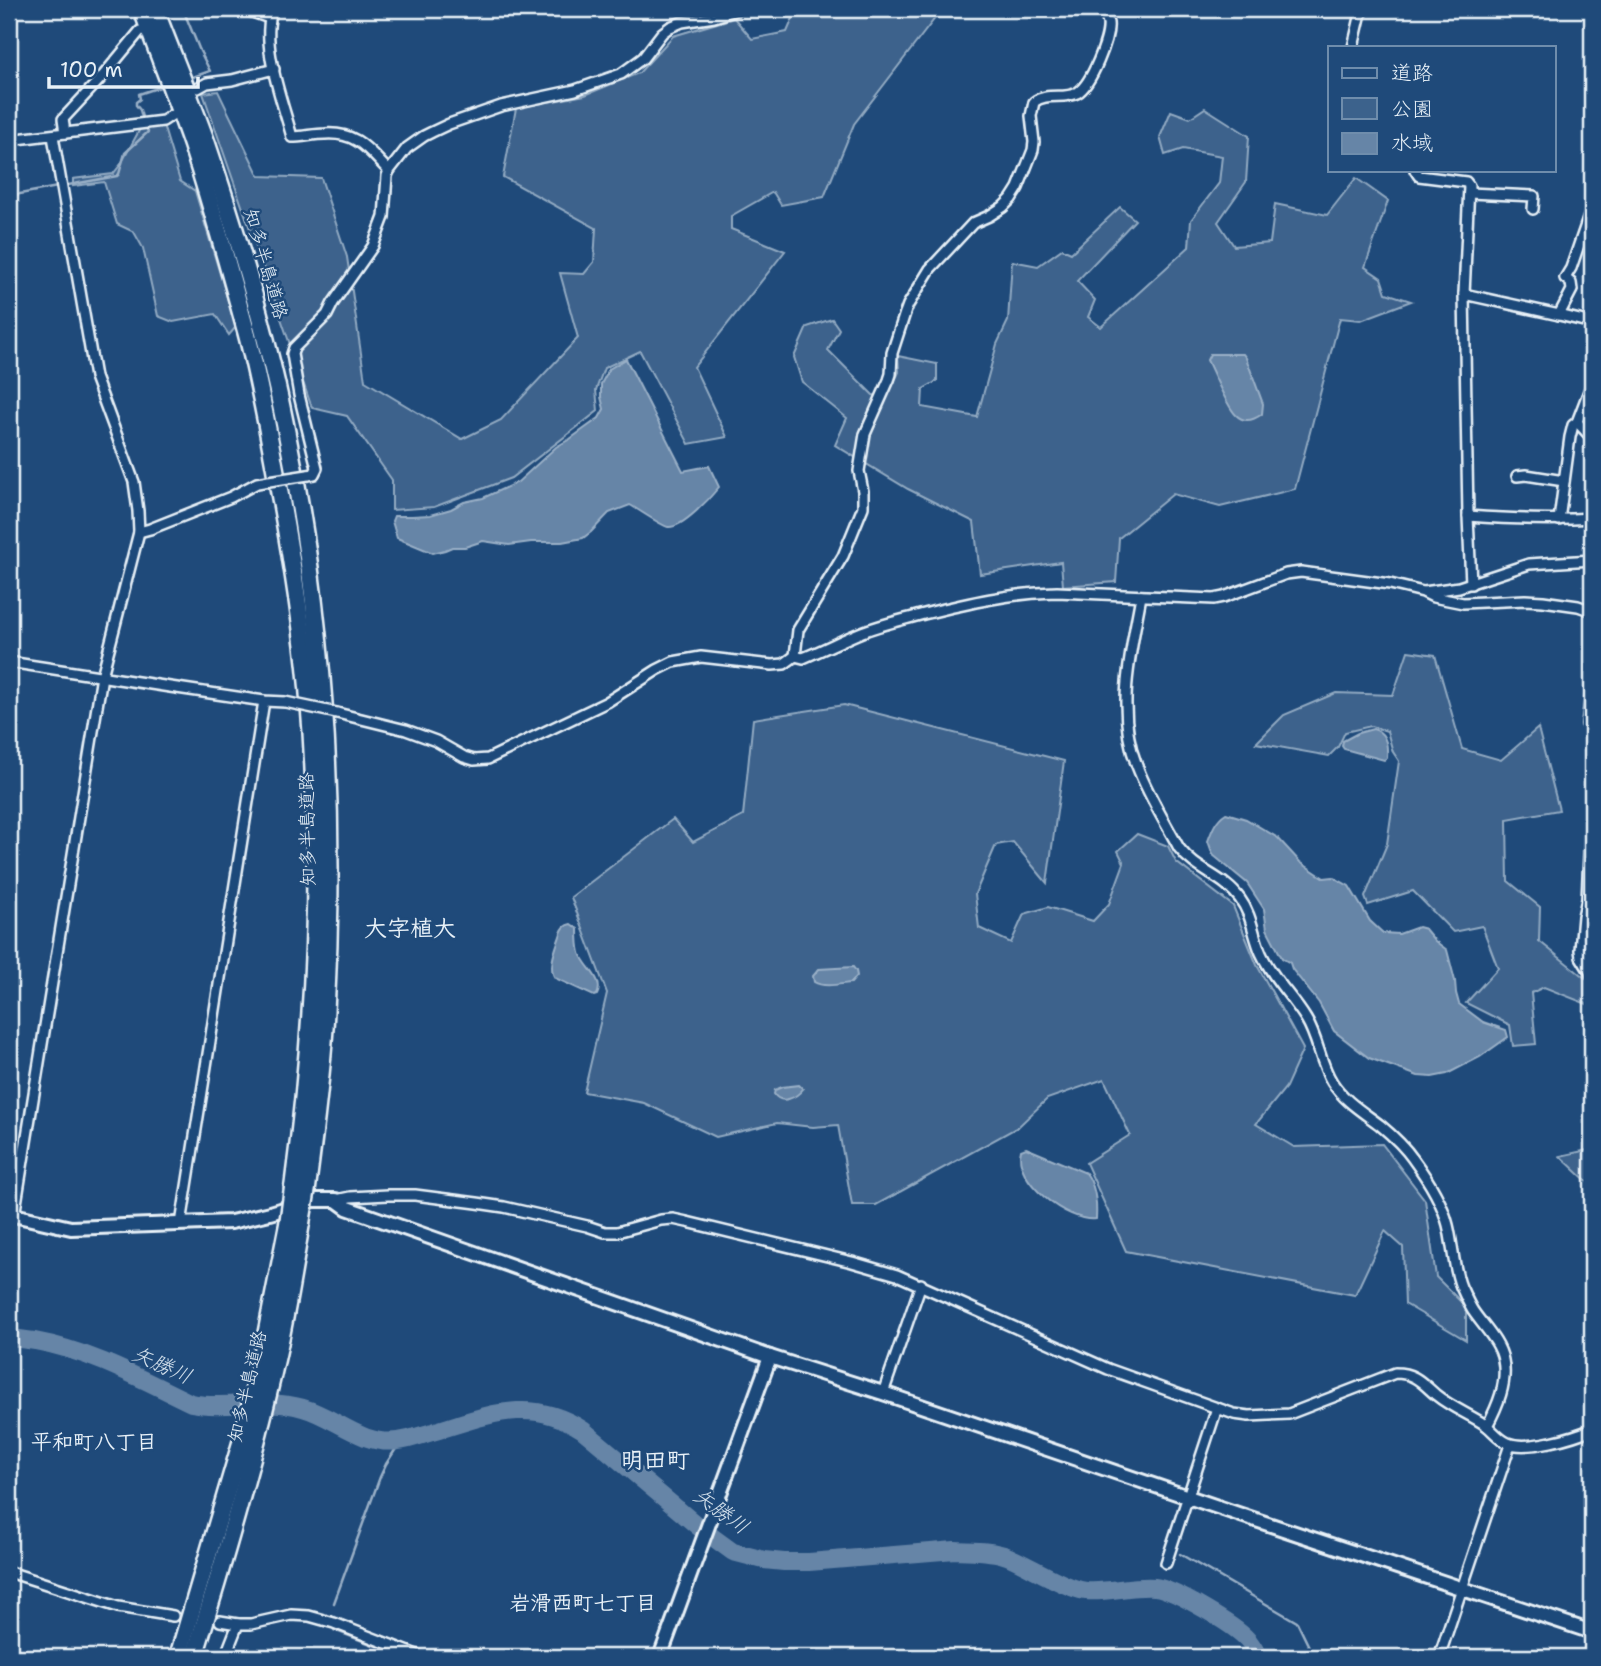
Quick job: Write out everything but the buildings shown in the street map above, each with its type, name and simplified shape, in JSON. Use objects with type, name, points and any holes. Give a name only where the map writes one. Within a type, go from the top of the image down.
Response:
[{"type":"highway","name":"知多半島道路","points":[[142,9],[192,146],[247,333],[288,537],[302,639],[312,736],[316,836],[311,1022],[300,1188]]},
{"type":"highway","name":"知多半島道路","points":[[155,9],[206,142],[242,255],[263,328],[285,424],[305,536],[322,687],[329,835],[325,1022],[295,1224],[268,1362],[208,1613],[194,1657]]},
{"type":"highway","name":"知多半島道路","points":[[178,1657],[248,1444]]},
{"type":"street","points":[[244,9],[271,13],[267,38],[292,137],[330,133],[354,138],[389,171]]},
{"type":"street","points":[[139,532],[231,497],[257,483],[314,474],[317,468],[292,354],[294,348],[327,314],[373,246],[384,217],[389,171],[407,148],[449,124],[501,106],[575,90],[621,74],[643,58],[670,27],[740,9]]},
{"type":"street","points":[[9,662],[285,702],[406,730],[436,741],[464,757],[481,760],[508,750],[607,702],[673,662],[701,657],[772,665],[789,662],[795,656],[799,630],[843,556],[863,507],[859,471],[865,434],[891,374],[892,353],[908,305],[930,269],[973,223],[989,216],[1011,200],[1033,150],[1031,116],[1034,102],[1047,96],[1077,93],[1085,86],[1097,65],[1108,33],[1107,18],[1099,9]]},
{"type":"street","points":[[1353,46],[1362,9]]},
{"type":"street","points":[[65,133],[63,119],[140,31]]},
{"type":"street","points":[[198,88],[208,83],[274,69]]},
{"type":"street","points":[[9,140],[163,121],[172,115]]},
{"type":"street","points":[[53,136],[95,377],[134,482],[139,532],[102,676],[12,1215],[71,1228],[231,1222],[314,1200],[415,1195],[504,1206],[605,1232],[617,1232],[673,1219],[897,1275],[1108,1369],[1234,1414],[1289,1414],[1395,1373],[1406,1373],[1414,1376],[1439,1398],[1487,1426],[1510,1445],[1540,1444],[1573,1437],[1592,1429]]},
{"type":"street","points":[[1416,172],[1419,176],[1466,182],[1469,186],[1464,294],[1471,584]]},
{"type":"street","points":[[1469,193],[1534,196],[1533,209]]},
{"type":"street","points":[[1559,315],[1572,290],[1571,283],[1565,278],[1592,207]]},
{"type":"street","points":[[1464,294],[1592,323]]},
{"type":"street","points":[[1559,520],[1570,437],[1592,383]]},
{"type":"street","points":[[1577,422],[1592,438]]},
{"type":"street","points":[[1517,476],[1564,481]]},
{"type":"street","points":[[1468,516],[1559,520],[1592,518]]},
{"type":"street","points":[[1423,592],[1471,584],[1529,564],[1592,560]]},
{"type":"street","points":[[795,656],[803,658],[864,631],[890,623],[997,598],[1056,592],[1214,599],[1286,574],[1301,572],[1390,584],[1463,603],[1525,600],[1578,606],[1592,611]]},
{"type":"street","points":[[1141,596],[1127,676],[1126,698],[1129,740],[1137,766],[1187,859],[1221,880],[1241,899],[1249,914],[1261,953],[1274,976],[1307,1020],[1325,1067],[1339,1092],[1400,1143],[1434,1193],[1448,1225],[1460,1284],[1503,1359],[1502,1388],[1487,1426]]},
{"type":"street","points":[[1592,687],[1587,724],[1592,747],[1591,823],[1587,899],[1580,950],[1581,957],[1592,975]]},
{"type":"street","points":[[181,1224],[264,701]]},
{"type":"street","points":[[336,1200],[347,1208],[770,1357],[883,1392],[1592,1632]]},
{"type":"street","points":[[883,1392],[920,1284]]},
{"type":"street","points":[[660,1657],[770,1357]]},
{"type":"street","points":[[1166,1563],[1217,1408]]},
{"type":"street","points":[[1439,1657],[1510,1445]]},
{"type":"street","points":[[9,1572],[118,1607],[173,1616]]},
{"type":"street","points":[[220,1621],[251,1624],[291,1615],[309,1616],[422,1657]]},
{"type":"street","points":[[225,1657],[238,1624]]},
{"type":"green space","points":[[797,9],[942,9],[854,124],[824,197],[781,205],[773,192],[731,216],[731,229],[785,251],[694,367],[727,437],[689,444],[640,351],[604,368],[596,390],[598,411],[511,478],[434,507],[392,510],[392,480],[347,416],[312,408],[203,93],[218,91],[259,176],[321,178],[347,257],[365,381],[462,439],[501,420],[578,338],[560,273],[584,274],[594,262],[596,228],[503,177],[516,108],[585,95],[639,73],[673,36],[734,18],[752,39],[787,32]]},
{"type":"green space","points":[[1205,108],[1249,136],[1246,182],[1218,222],[1234,246],[1270,243],[1275,204],[1327,215],[1356,178],[1388,201],[1365,267],[1381,278],[1386,293],[1411,301],[1361,320],[1340,318],[1295,489],[1220,507],[1173,494],[1119,538],[1116,582],[1063,586],[1061,562],[980,574],[974,522],[908,489],[835,445],[847,418],[802,382],[794,357],[807,327],[832,319],[839,329],[828,350],[873,395],[887,397],[899,372],[898,356],[937,364],[937,381],[923,389],[922,407],[977,417],[997,344],[1008,321],[1012,261],[1038,266],[1062,249],[1071,253],[1120,207],[1135,220],[1077,281],[1095,300],[1088,317],[1101,327],[1189,247],[1191,220],[1219,183],[1222,156],[1183,149],[1165,155],[1160,137],[1171,111],[1190,118]]},
{"type":"green space","points":[[163,125],[180,181],[195,191],[236,327],[229,335],[215,314],[173,322],[158,316],[143,248],[134,232],[117,224],[104,182],[73,186],[73,179],[113,174],[140,129]]},
{"type":"green space","points":[[1408,651],[1435,655],[1462,749],[1501,760],[1538,728],[1559,810],[1507,819],[1508,881],[1540,907],[1539,941],[1590,982],[1592,1006],[1544,987],[1531,993],[1536,1044],[1513,1046],[1510,1025],[1466,1003],[1498,968],[1482,926],[1453,932],[1413,891],[1368,905],[1365,897],[1387,844],[1399,761],[1393,752],[1387,731],[1371,726],[1345,732],[1338,747],[1329,756],[1256,743],[1284,715],[1336,693],[1393,695]]},
{"type":"green space","points":[[844,705],[1064,761],[1047,883],[1013,842],[996,845],[975,894],[979,928],[1011,943],[1024,914],[1048,907],[1093,921],[1109,904],[1124,863],[1118,851],[1137,834],[1168,846],[1176,862],[1233,906],[1257,965],[1303,1049],[1286,1087],[1256,1124],[1294,1147],[1382,1144],[1425,1200],[1436,1277],[1466,1307],[1466,1340],[1405,1304],[1403,1247],[1385,1231],[1355,1295],[1126,1251],[1086,1163],[1130,1135],[1104,1079],[1047,1099],[1018,1127],[876,1205],[852,1205],[838,1125],[813,1127],[777,1123],[716,1137],[644,1103],[584,1092],[607,993],[571,897],[673,819],[693,842],[743,816],[753,719]]},
{"type":"green space","points":[[1592,1149],[1592,1186],[1560,1156]]},
{"type":"water","points":[[1210,354],[1243,354],[1263,404],[1262,414],[1249,420],[1242,419],[1232,411],[1207,360]]},
{"type":"water","points":[[626,359],[683,471],[709,466],[719,487],[688,518],[668,527],[630,505],[609,513],[583,538],[509,545],[483,541],[433,553],[397,538],[392,521],[394,516],[430,515],[483,498],[518,482],[556,447],[599,418],[604,409],[601,384],[609,369]]},
{"type":"water","points":[[1373,729],[1381,733],[1385,740],[1387,758],[1384,760],[1344,749],[1342,746],[1343,741]]},
{"type":"water","points":[[1226,813],[1246,819],[1278,838],[1300,862],[1324,878],[1333,877],[1349,886],[1370,921],[1383,933],[1399,934],[1418,927],[1425,929],[1447,950],[1459,1004],[1483,1022],[1506,1030],[1508,1037],[1480,1057],[1447,1074],[1432,1077],[1418,1076],[1369,1058],[1334,1031],[1319,1003],[1290,963],[1282,958],[1267,929],[1264,909],[1247,883],[1213,855],[1208,841],[1217,822]]},
{"type":"water","points":[[571,924],[578,929],[580,953],[596,979],[599,989],[597,995],[555,978],[553,973],[554,956],[561,933],[564,927]]},
{"type":"water","points":[[853,967],[857,976],[851,983],[827,985],[814,982],[813,976],[819,969]]},
{"type":"water","points":[[799,1085],[803,1089],[788,1099],[780,1099],[774,1094],[775,1090],[782,1087]]},
{"type":"water","points":[[1026,1148],[1086,1173],[1095,1194],[1096,1219],[1071,1214],[1033,1186],[1020,1162],[1021,1150]]},
{"type":"waterway","points":[[183,9],[210,71],[190,78]]},
{"type":"waterway","points":[[143,121],[136,105],[140,99],[139,94],[163,86]]},
{"type":"waterway","points":[[9,196],[117,176],[125,153],[148,132],[146,127]]},
{"type":"waterway","name":"矢勝川","points":[[9,1339],[35,1341],[76,1352],[191,1403],[289,1405],[315,1412],[360,1435],[385,1441],[410,1439],[506,1412],[544,1413],[583,1430],[700,1528],[733,1552],[784,1562],[955,1550],[995,1553],[1016,1560],[1067,1586],[1086,1591],[1146,1587],[1164,1589],[1230,1625],[1247,1639],[1259,1657]]},
{"type":"waterway","points":[[334,1603],[380,1477],[401,1441]]},
{"type":"waterway","points":[[1180,1554],[1297,1622],[1314,1657]]},
{"type":"waterway","points":[[334,1630],[387,1652]]},
{"type":"district","name":"大字植大","points":[[410,928]]},
{"type":"district","name":"平和町八丁目","points":[[94,1442]]},
{"type":"district","name":"明田町","points":[[655,1460]]},
{"type":"district","name":"岩滑西町七丁目","points":[[583,1603]]}]
